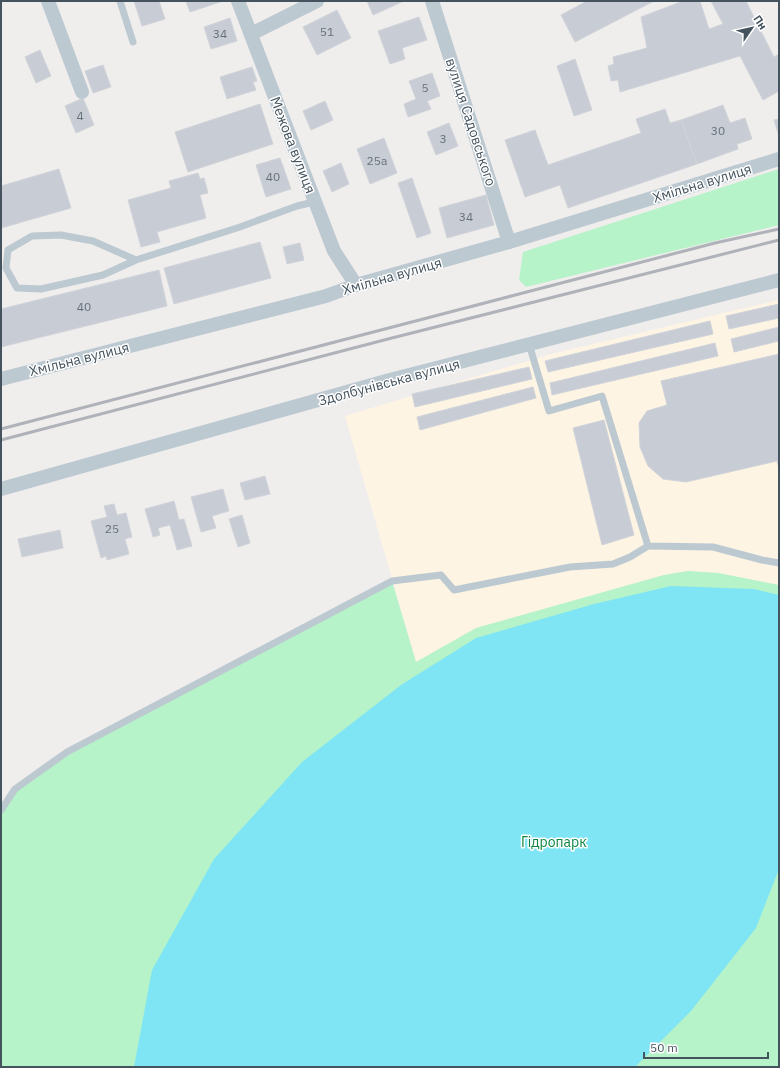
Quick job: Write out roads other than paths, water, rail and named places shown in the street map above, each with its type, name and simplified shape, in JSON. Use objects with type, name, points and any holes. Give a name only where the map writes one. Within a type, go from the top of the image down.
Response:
[{"type":"street","points":[[48,1],[82,92]]},
{"type":"street","name":"Межова вулиця","points":[[238,1],[334,251],[356,285]]},
{"type":"street","points":[[251,34],[317,1]]},
{"type":"street","name":"вулиця Садовського","points":[[432,1],[509,242]]},
{"type":"street","name":"Хмільна вулиця","points":[[1,379],[326,296],[356,285],[509,242],[779,159]]},
{"type":"street","name":"Здолбунівська вулиця","points":[[1,489],[386,381],[779,280]]},
{"type":"lane","points":[[120,1],[133,42]]},
{"type":"lane","points":[[136,260],[93,241],[62,236],[32,236],[8,250],[6,268],[17,288],[41,289],[102,275],[136,260],[240,227],[297,206],[314,202]]},
{"type":"lane","points":[[529,344],[549,411],[602,396],[648,546]]},
{"type":"lane","points":[[1,810],[15,789],[67,752],[392,581],[440,575],[454,590],[570,567],[613,564],[630,557],[648,546],[713,547],[779,563]]},
{"type":"water","name":"Гідропарк","points":[[671,586],[754,589],[779,595],[779,869],[756,928],[691,1011],[635,1067],[134,1067],[152,970],[214,859],[302,762],[401,685],[476,638],[594,604]]},
{"type":"railway","points":[[1,429],[715,243],[779,229]]},
{"type":"railway","points":[[1,440],[388,339],[779,240]]}]
